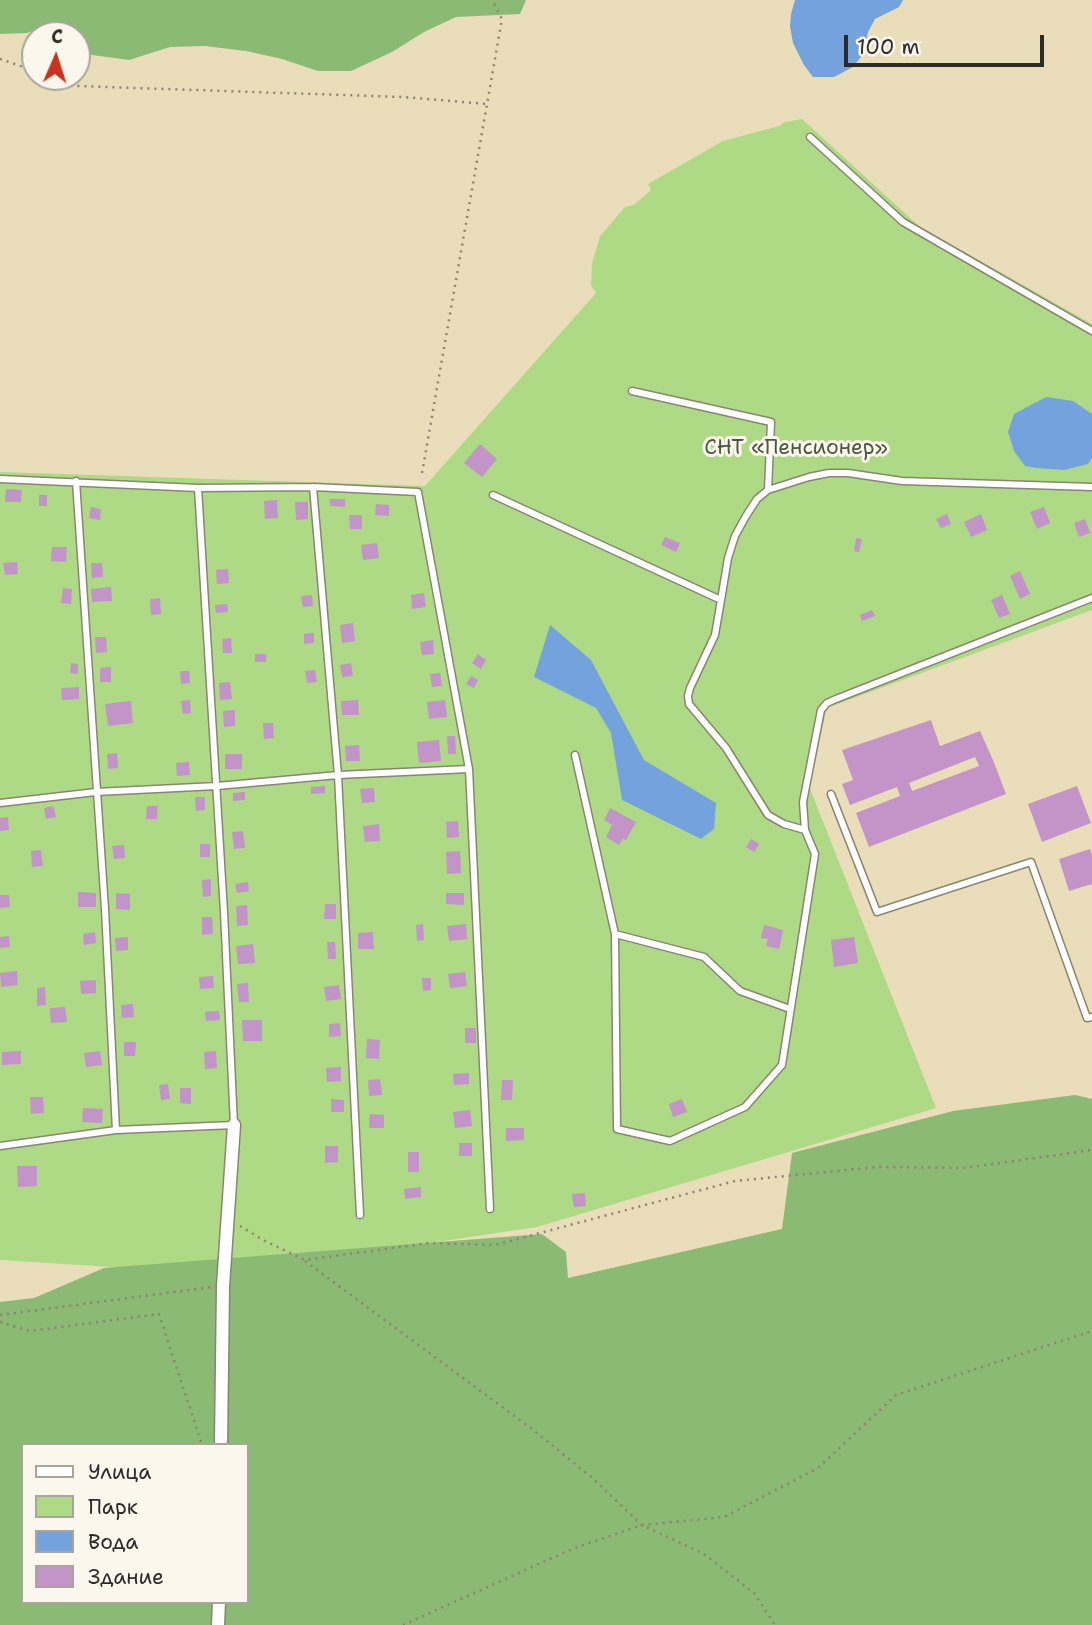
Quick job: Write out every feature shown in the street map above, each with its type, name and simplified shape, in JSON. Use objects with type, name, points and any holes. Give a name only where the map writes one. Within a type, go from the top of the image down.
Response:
[{"type":"street","points":[[221,1443],[223,1286],[234,1125]]},
{"type":"street","points":[[218,1625],[219,1604]]},
{"type":"lane","points":[[810,137],[903,222],[1092,331]]},
{"type":"lane","points":[[632,391],[771,422],[768,490]]},
{"type":"lane","points":[[805,830],[784,824],[768,815],[726,748],[689,704],[690,688],[715,635],[728,558],[735,536],[758,499],[768,490],[829,473],[902,481],[1092,487]]},
{"type":"lane","points":[[0,479],[198,488],[313,487],[418,492],[469,769],[490,1209]]},
{"type":"lane","points":[[76,481],[105,909],[116,1130]]},
{"type":"lane","points":[[313,487],[338,775],[360,1215]]},
{"type":"lane","points":[[0,1146],[116,1130],[234,1125],[217,786],[198,488]]},
{"type":"lane","points":[[493,495],[721,600]]},
{"type":"lane","points":[[575,755],[615,934],[618,1129],[670,1141],[745,1107],[782,1065],[815,854],[805,830],[803,810],[804,790],[821,710],[827,703],[1092,598]]},
{"type":"lane","points":[[0,803],[96,792],[469,769]]},
{"type":"lane","points":[[831,794],[877,912],[1031,862],[1087,1018],[1092,1017]]},
{"type":"lane","points":[[615,934],[704,957],[740,991],[790,1009]]},
{"type":"path","points":[[422,473],[502,19],[492,0]]},
{"type":"path","points":[[0,59],[21,66]]},
{"type":"path","points":[[91,87],[403,97],[487,104]]},
{"type":"path","points":[[305,1260],[429,1243],[495,1244],[735,1181],[877,1167],[964,1168],[1092,1150]]},
{"type":"path","points":[[227,1219],[305,1260],[532,1429],[590,1476],[642,1525],[704,1554],[754,1593],[775,1625]]},
{"type":"path","points":[[0,1315],[223,1286]]},
{"type":"path","points":[[0,1322],[30,1331],[159,1314],[201,1443]]},
{"type":"path","points":[[403,1625],[572,1549],[642,1525],[724,1517],[818,1468],[896,1395],[1092,1331]]},
{"type":"green space","points":[[0,0],[526,0],[520,14],[456,17],[351,71],[318,71],[246,51],[205,46],[170,47],[129,60],[91,55],[91,21],[21,21],[21,33],[0,34]]},
{"type":"green space","name":"СНТ «Пенсионер»","points":[[802,119],[919,226],[1092,324],[1092,610],[827,708],[809,786],[936,1108],[537,1227],[223,1274],[0,1260],[0,472],[425,486],[596,293],[591,285],[592,264],[600,236],[625,207],[634,205],[651,190],[648,184],[723,141]]},
{"type":"green space","points":[[1075,1095],[1092,1099],[1092,1625],[0,1625],[0,1302],[34,1298],[104,1268],[542,1234],[566,1252],[568,1278],[782,1229],[792,1153],[953,1111]]},
{"type":"water","points":[[795,0],[903,0],[899,7],[875,19],[868,32],[864,53],[853,67],[834,77],[813,77],[793,43],[790,26]]},
{"type":"water","points":[[1046,397],[1073,401],[1092,414],[1092,458],[1088,464],[1064,470],[1025,466],[1014,451],[1008,432],[1014,414]]},
{"type":"water","points":[[550,625],[591,660],[644,760],[716,803],[714,829],[701,839],[622,800],[611,733],[596,708],[534,677]]},
{"type":"building","points":[[480,444],[497,459],[482,477],[464,463]]},
{"type":"building","points":[[6,489],[22,490],[21,502],[5,502]]},
{"type":"building","points":[[39,495],[47,495],[47,506],[39,506]]},
{"type":"building","points":[[330,499],[345,499],[345,507],[330,506]]},
{"type":"building","points":[[277,500],[278,518],[265,519],[264,501]]},
{"type":"building","points":[[295,502],[308,502],[308,519],[296,520]]},
{"type":"building","points":[[376,504],[389,505],[389,516],[375,515]]},
{"type":"building","points":[[91,507],[101,509],[100,520],[89,518]]},
{"type":"building","points":[[1044,507],[1050,523],[1037,529],[1030,512]]},
{"type":"building","points":[[947,514],[951,524],[941,528],[936,519]]},
{"type":"building","points":[[981,514],[987,530],[971,537],[964,522]]},
{"type":"building","points":[[349,515],[362,515],[362,529],[350,529]]},
{"type":"building","points":[[1085,519],[1090,533],[1079,537],[1074,523]]},
{"type":"building","points":[[665,537],[680,543],[676,552],[661,545]]},
{"type":"building","points":[[856,538],[862,539],[859,552],[854,551]]},
{"type":"building","points":[[377,543],[379,558],[363,560],[361,545]]},
{"type":"building","points":[[52,547],[67,547],[66,562],[51,561]]},
{"type":"building","points":[[17,562],[18,574],[5,575],[3,563]]},
{"type":"building","points":[[91,563],[102,563],[103,577],[92,578]]},
{"type":"building","points":[[228,569],[229,583],[217,584],[216,570]]},
{"type":"building","points":[[1020,571],[1030,594],[1020,599],[1010,576]]},
{"type":"building","points":[[111,587],[112,601],[92,602],[91,589]]},
{"type":"building","points":[[63,588],[72,589],[71,604],[61,603]]},
{"type":"building","points":[[424,593],[426,607],[412,609],[411,595]]},
{"type":"building","points":[[312,595],[313,606],[303,607],[301,596]]},
{"type":"building","points":[[1002,595],[1010,614],[999,618],[991,600]]},
{"type":"building","points":[[160,598],[161,614],[151,615],[150,599]]},
{"type":"building","points":[[227,604],[228,612],[216,613],[215,605]]},
{"type":"building","points":[[872,610],[875,616],[862,621],[860,615]]},
{"type":"building","points":[[353,623],[355,641],[342,643],[340,625]]},
{"type":"building","points":[[314,633],[314,643],[304,644],[304,634]]},
{"type":"building","points":[[95,637],[106,637],[107,652],[96,653]]},
{"type":"building","points":[[231,638],[232,653],[223,653],[222,639]]},
{"type":"building","points":[[433,640],[434,654],[422,655],[420,642]]},
{"type":"building","points":[[255,654],[266,654],[266,662],[255,662]]},
{"type":"building","points":[[478,654],[486,660],[481,669],[472,663]]},
{"type":"building","points":[[71,663],[78,664],[78,674],[70,673]]},
{"type":"building","points":[[351,663],[353,676],[342,677],[340,665]]},
{"type":"building","points":[[111,667],[111,682],[100,682],[100,668]]},
{"type":"building","points":[[315,670],[317,682],[307,683],[305,671]]},
{"type":"building","points":[[180,671],[189,671],[190,683],[181,684]]},
{"type":"building","points":[[440,673],[442,686],[432,687],[430,674]]},
{"type":"building","points":[[471,676],[478,680],[474,688],[466,684]]},
{"type":"building","points":[[230,682],[232,699],[220,700],[219,683]]},
{"type":"building","points":[[79,687],[79,699],[62,700],[61,688]]},
{"type":"building","points":[[190,700],[191,713],[183,714],[181,701]]},
{"type":"building","points":[[358,700],[359,715],[342,715],[341,701]]},
{"type":"building","points":[[445,700],[447,717],[429,719],[427,702]]},
{"type":"building","points":[[131,701],[133,723],[108,726],[105,704]]},
{"type":"building","points":[[235,710],[235,726],[224,727],[223,711]]},
{"type":"building","points":[[931,720],[940,746],[980,731],[1006,794],[869,847],[856,813],[900,796],[897,787],[850,805],[842,784],[853,780],[842,750]],"holes":[[[975,757],[979,766],[912,791],[909,783]]]},
{"type":"building","points":[[263,723],[273,723],[274,738],[264,739]]},
{"type":"building","points":[[447,736],[455,736],[456,754],[448,754]]},
{"type":"building","points":[[439,740],[441,761],[419,763],[417,742]]},
{"type":"building","points":[[359,745],[360,761],[346,761],[345,746]]},
{"type":"building","points":[[117,753],[118,768],[108,769],[107,754]]},
{"type":"building","points":[[225,754],[242,754],[242,769],[225,769]]},
{"type":"building","points":[[189,762],[190,775],[177,776],[176,763]]},
{"type":"building","points":[[325,786],[325,793],[311,794],[311,787]]},
{"type":"building","points":[[1077,786],[1091,823],[1042,842],[1028,804]]},
{"type":"building","points":[[374,788],[375,802],[362,803],[360,789]]},
{"type":"building","points":[[245,792],[245,800],[233,801],[233,793]]},
{"type":"building","points":[[195,797],[205,797],[205,810],[196,811]]},
{"type":"building","points":[[53,806],[56,817],[46,819],[44,808]]},
{"type":"building","points":[[147,806],[158,806],[157,819],[146,819]]},
{"type":"building","points":[[610,808],[636,822],[626,840],[623,838],[619,845],[606,837],[612,825],[604,820]]},
{"type":"building","points":[[8,817],[9,830],[0,831],[0,818]]},
{"type":"building","points":[[458,821],[459,837],[447,838],[446,822]]},
{"type":"building","points":[[379,824],[380,841],[365,842],[363,826]]},
{"type":"building","points":[[243,831],[245,848],[234,849],[232,832]]},
{"type":"building","points":[[751,839],[759,844],[754,852],[746,847]]},
{"type":"building","points":[[200,844],[210,844],[210,857],[200,857]]},
{"type":"building","points":[[124,845],[125,858],[114,859],[112,846]]},
{"type":"building","points":[[1090,849],[1092,884],[1069,891],[1059,859]]},
{"type":"building","points":[[41,850],[43,866],[32,867],[31,851]]},
{"type":"building","points":[[460,851],[461,873],[447,874],[446,852]]},
{"type":"building","points":[[211,879],[211,896],[203,897],[202,880]]},
{"type":"building","points":[[248,882],[249,891],[237,893],[235,884]]},
{"type":"building","points":[[78,892],[96,893],[96,907],[78,907]]},
{"type":"building","points":[[116,893],[130,894],[130,910],[116,909]]},
{"type":"building","points":[[446,893],[464,893],[464,905],[446,904]]},
{"type":"building","points":[[0,895],[9,895],[10,907],[0,908]]},
{"type":"building","points":[[325,904],[336,904],[336,919],[324,919]]},
{"type":"building","points":[[247,905],[248,925],[237,926],[236,906]]},
{"type":"building","points":[[202,917],[212,917],[213,934],[202,935]]},
{"type":"building","points":[[423,924],[424,940],[417,941],[416,925]]},
{"type":"building","points":[[466,924],[467,939],[449,941],[447,926]]},
{"type":"building","points":[[764,925],[783,930],[779,949],[766,946],[768,939],[761,938]]},
{"type":"building","points":[[95,932],[96,943],[84,945],[83,934]]},
{"type":"building","points":[[373,932],[374,949],[358,949],[358,933]]},
{"type":"building","points":[[9,936],[10,947],[0,948],[0,937]]},
{"type":"building","points":[[128,937],[128,950],[116,951],[115,938]]},
{"type":"building","points":[[854,937],[858,963],[834,967],[831,940]]},
{"type":"building","points":[[327,942],[335,942],[336,959],[328,959]]},
{"type":"building","points":[[253,944],[255,963],[238,964],[236,946]]},
{"type":"building","points":[[17,971],[18,985],[1,987],[0,973]]},
{"type":"building","points":[[465,972],[467,986],[450,988],[448,974]]},
{"type":"building","points":[[213,976],[214,988],[200,989],[199,977]]},
{"type":"building","points":[[422,978],[431,978],[431,990],[423,991]]},
{"type":"building","points":[[96,980],[96,993],[81,994],[80,981]]},
{"type":"building","points":[[248,983],[249,1002],[239,1002],[237,984]]},
{"type":"building","points":[[339,985],[341,999],[326,1001],[324,987]]},
{"type":"building","points":[[45,987],[46,1005],[37,1006],[37,988]]},
{"type":"building","points":[[133,1004],[134,1017],[122,1018],[121,1005]]},
{"type":"building","points":[[65,1007],[67,1022],[51,1023],[50,1008]]},
{"type":"building","points":[[219,1011],[220,1020],[206,1021],[205,1012]]},
{"type":"building","points":[[242,1020],[262,1020],[262,1041],[243,1041]]},
{"type":"building","points":[[340,1023],[341,1036],[329,1037],[329,1024]]},
{"type":"building","points":[[465,1028],[476,1028],[476,1043],[465,1043]]},
{"type":"building","points":[[367,1039],[380,1040],[379,1059],[366,1058]]},
{"type":"building","points":[[124,1042],[136,1042],[135,1056],[124,1056]]},
{"type":"building","points":[[21,1051],[21,1064],[2,1065],[2,1052]]},
{"type":"building","points":[[100,1051],[102,1065],[86,1067],[84,1053]]},
{"type":"building","points":[[216,1051],[217,1068],[205,1069],[204,1052]]},
{"type":"building","points":[[341,1067],[341,1081],[327,1082],[326,1068]]},
{"type":"building","points":[[469,1073],[469,1084],[454,1085],[453,1074]]},
{"type":"building","points":[[380,1079],[382,1095],[369,1096],[368,1080]]},
{"type":"building","points":[[502,1080],[513,1080],[512,1100],[501,1100]]},
{"type":"building","points":[[168,1084],[170,1099],[161,1100],[159,1085]]},
{"type":"building","points":[[180,1088],[191,1088],[191,1104],[180,1103]]},
{"type":"building","points":[[30,1097],[43,1097],[44,1113],[31,1114]]},
{"type":"building","points":[[331,1099],[344,1100],[344,1112],[331,1112]]},
{"type":"building","points":[[682,1099],[687,1112],[673,1117],[669,1104]]},
{"type":"building","points":[[83,1108],[103,1109],[102,1123],[82,1122]]},
{"type":"building","points":[[470,1110],[472,1126],[455,1128],[453,1112]]},
{"type":"building","points":[[370,1114],[384,1115],[384,1128],[369,1128]]},
{"type":"building","points":[[506,1128],[524,1128],[524,1140],[506,1141]]},
{"type":"building","points":[[459,1143],[472,1143],[472,1156],[459,1156]]},
{"type":"building","points":[[325,1146],[338,1146],[338,1162],[325,1163]]},
{"type":"building","points":[[408,1152],[419,1152],[419,1172],[408,1172]]},
{"type":"building","points":[[17,1166],[37,1166],[37,1186],[18,1187]]},
{"type":"building","points":[[421,1187],[421,1197],[405,1199],[404,1189]]},
{"type":"building","points":[[585,1193],[586,1206],[574,1207],[572,1194]]}]
